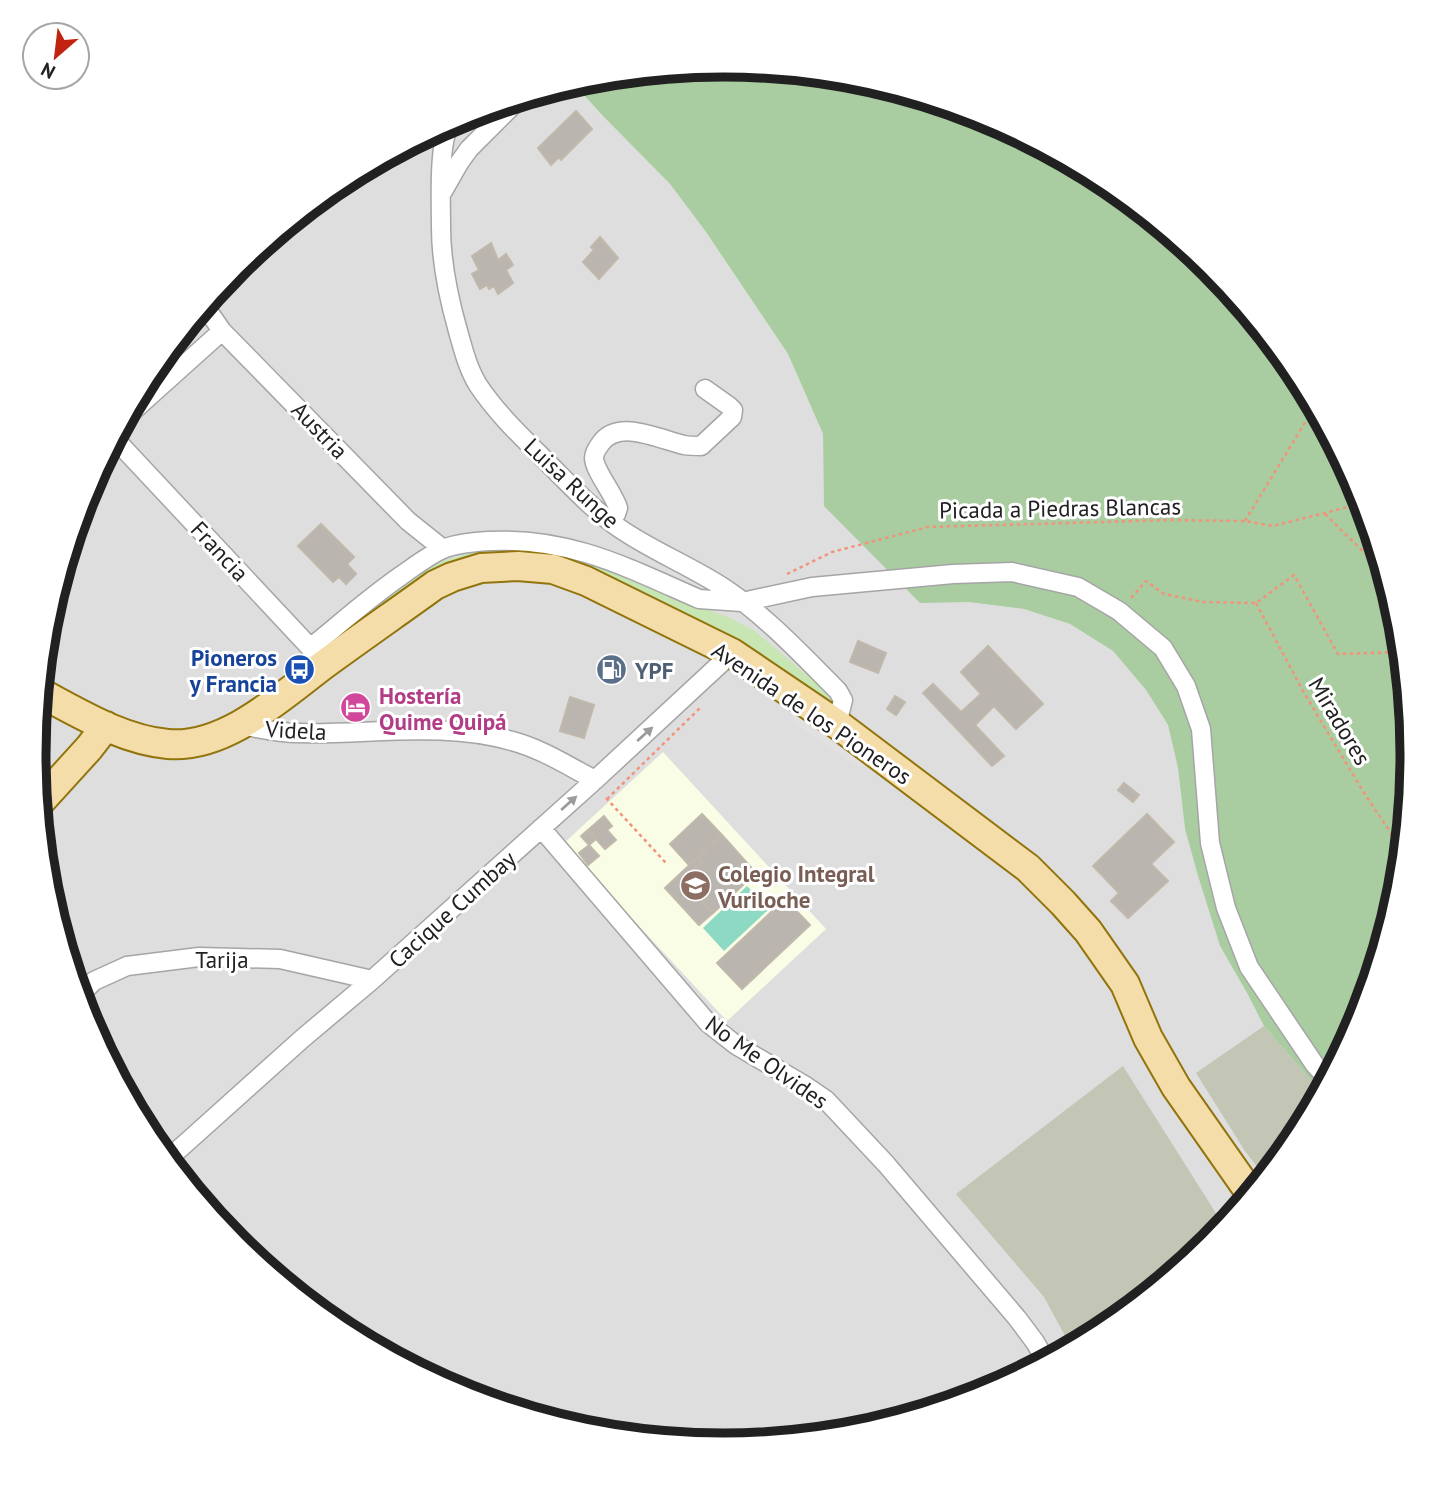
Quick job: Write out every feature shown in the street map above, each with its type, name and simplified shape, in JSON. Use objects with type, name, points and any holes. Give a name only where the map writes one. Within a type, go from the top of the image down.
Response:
[{"type":"main road","name":"Avenida de los Pioneros","points":[[48,696],[106,726],[139,739],[189,744],[240,725],[257,714],[318,656],[452,577],[481,568],[518,566],[553,569],[586,581],[733,653],[837,724],[1028,869],[1088,931],[1125,984],[1147,1038],[1176,1087],[1245,1186]]},
{"type":"main road","points":[[47,794],[106,726]]},
{"type":"street","points":[[441,194],[470,149],[506,113]]},
{"type":"street","name":"Luisa Runge","points":[[445,137],[441,245],[445,280],[465,356],[477,383],[499,414],[595,510],[655,550],[724,588],[776,630],[838,691],[843,700],[837,724]]},
{"type":"street","name":"Austria","points":[[210,313],[222,331],[408,521],[443,549]]},
{"type":"street","points":[[148,397],[222,331]]},
{"type":"street","points":[[609,520],[618,508],[594,458],[596,449],[604,438],[629,431],[687,446],[701,446],[732,417],[733,410],[705,389]]},
{"type":"street","name":"Francia","points":[[120,445],[318,656]]},
{"type":"street","points":[[318,656],[378,592],[443,549],[471,542],[508,540],[571,548],[614,562],[699,599],[742,602],[812,587],[953,574],[1012,572],[1078,587],[1119,611],[1163,648],[1186,686],[1201,729],[1210,843],[1226,908],[1249,967],[1322,1072]]},
{"type":"street","name":"Cacique Cumbay","points":[[175,1152],[266,1070],[372,980],[733,653]]},
{"type":"street","name":"Videla","points":[[240,725],[298,733],[384,730],[468,732],[512,741],[545,753],[595,780]]},
{"type":"street","name":"No Me Olvides","points":[[541,828],[708,1023],[722,1036],[826,1100],[887,1164],[1017,1318],[1041,1353]]},
{"type":"street","name":"Tarija","points":[[87,988],[94,981],[127,966],[198,957],[281,959],[372,980]]},
{"type":"path","points":[[1245,521],[1309,415]]},
{"type":"path","name":"Picada a Piedras Blancas","points":[[774,594],[783,576],[831,552],[928,527],[1169,520],[1245,521],[1273,526],[1353,506]]},
{"type":"path","points":[[1324,513],[1371,560]]},
{"type":"path","points":[[1119,611],[1146,581],[1164,594],[1203,602],[1256,603],[1294,575],[1338,654],[1392,652]]},
{"type":"path","name":"Miradores","points":[[1256,603],[1309,702],[1395,840]]},
{"type":"path","points":[[607,799],[703,705]]},
{"type":"path","points":[[595,780],[607,799],[666,863]]},
{"type":"shaded area","points":[[582,93],[670,184],[706,232],[788,354],[823,434],[825,506],[920,602],[968,602],[1024,609],[1070,624],[1113,651],[1146,690],[1168,725],[1178,768],[1185,829],[1220,946],[1264,1026],[1315,1085],[1260,1167],[1202,1234],[1135,1292],[1062,1342],[982,1381],[941,1397],[855,1419],[811,1427],[723,1433],[635,1427],[548,1409],[505,1397],[423,1363],[384,1342],[311,1292],[276,1264],[214,1202],[160,1131],[136,1094],[115,1055],[81,973],[51,843],[47,799],[47,711],[51,667],[69,580],[81,537],[115,455],[160,379],[214,308],[276,246],[311,218],[384,168],[423,147],[505,113]]},
{"type":"shaded area","points":[[792,708],[872,763],[858,767],[793,723]]},
{"type":"shaded area","name":"Colegio Integral Vuriloche","points":[[663,752],[826,929],[727,1021],[563,844]]},
{"type":"shaded area","points":[[1264,1026],[1315,1085],[1259,1169],[1196,1073]]},
{"type":"shaded area","points":[[1123,1066],[1218,1217],[1170,1264],[1135,1292],[1067,1339],[1044,1297],[956,1194]]},
{"type":"green space","points":[[723,77],[811,83],[941,113],[1023,147],[1099,192],[1170,246],[1202,276],[1260,343],[1310,416],[1331,455],[1365,537],[1387,623],[1399,711],[1399,799],[1387,887],[1365,973],[1331,1055],[1315,1085],[1264,1026],[1220,946],[1185,829],[1178,768],[1168,725],[1146,690],[1113,651],[1070,624],[1024,609],[968,602],[920,603],[824,506],[823,434],[788,354],[706,232],[670,184],[582,93],[635,83]]},
{"type":"green space","points":[[504,548],[557,550],[599,564],[728,617],[755,631],[834,698],[827,702],[776,670],[493,557],[326,650],[323,644],[429,565],[472,552]]},
{"type":"green space","points":[[747,886],[769,909],[724,951],[703,928]]},
{"type":"building","points":[[576,111],[592,129],[561,160],[559,157],[551,165],[538,148]]},
{"type":"building","points":[[600,237],[618,258],[599,279],[583,262],[594,250],[591,247]]},
{"type":"building","points":[[491,243],[498,260],[506,254],[513,265],[506,270],[513,283],[498,294],[494,286],[489,289],[487,285],[480,289],[472,274],[479,270],[472,256]]},
{"type":"building","points":[[321,524],[354,557],[347,564],[356,574],[346,584],[339,577],[333,582],[298,546]]},
{"type":"building","points":[[858,641],[886,653],[878,673],[850,662]]},
{"type":"building","points":[[988,646],[1043,704],[1016,729],[994,706],[975,725],[1004,756],[992,766],[923,693],[933,684],[961,712],[981,694],[961,672]]},
{"type":"building","points":[[895,696],[905,702],[896,715],[887,709]]},
{"type":"building","points":[[570,697],[594,705],[584,738],[560,731]]},
{"type":"building","points":[[1124,783],[1139,795],[1133,802],[1118,790]]},
{"type":"building","points":[[702,814],[722,835],[689,865],[670,844]]},
{"type":"building","points":[[1147,814],[1174,842],[1151,864],[1168,881],[1128,918],[1111,901],[1119,893],[1093,866]]},
{"type":"building","points":[[604,816],[612,826],[607,830],[616,840],[605,849],[588,830]]},
{"type":"building","points":[[588,830],[596,839],[589,845],[581,836]]},
{"type":"building","points":[[722,835],[756,873],[713,913],[682,880],[702,862],[698,857]]},
{"type":"building","points":[[589,845],[599,856],[588,865],[579,853]]},
{"type":"building","points":[[698,857],[702,862],[682,880],[713,913],[699,925],[665,888]]},
{"type":"building","points":[[785,899],[810,925],[742,989],[717,963]]},
{"type":"place","name":"Pioneros y Francia","points":[[300,670]]},
{"type":"place","name":"YPF","points":[[612,670]]},
{"type":"place","name":"Hostería Quime Quipá","points":[[356,708]]},
{"type":"place","name":"Colegio Integral Vuriloche","points":[[695,886]]}]
